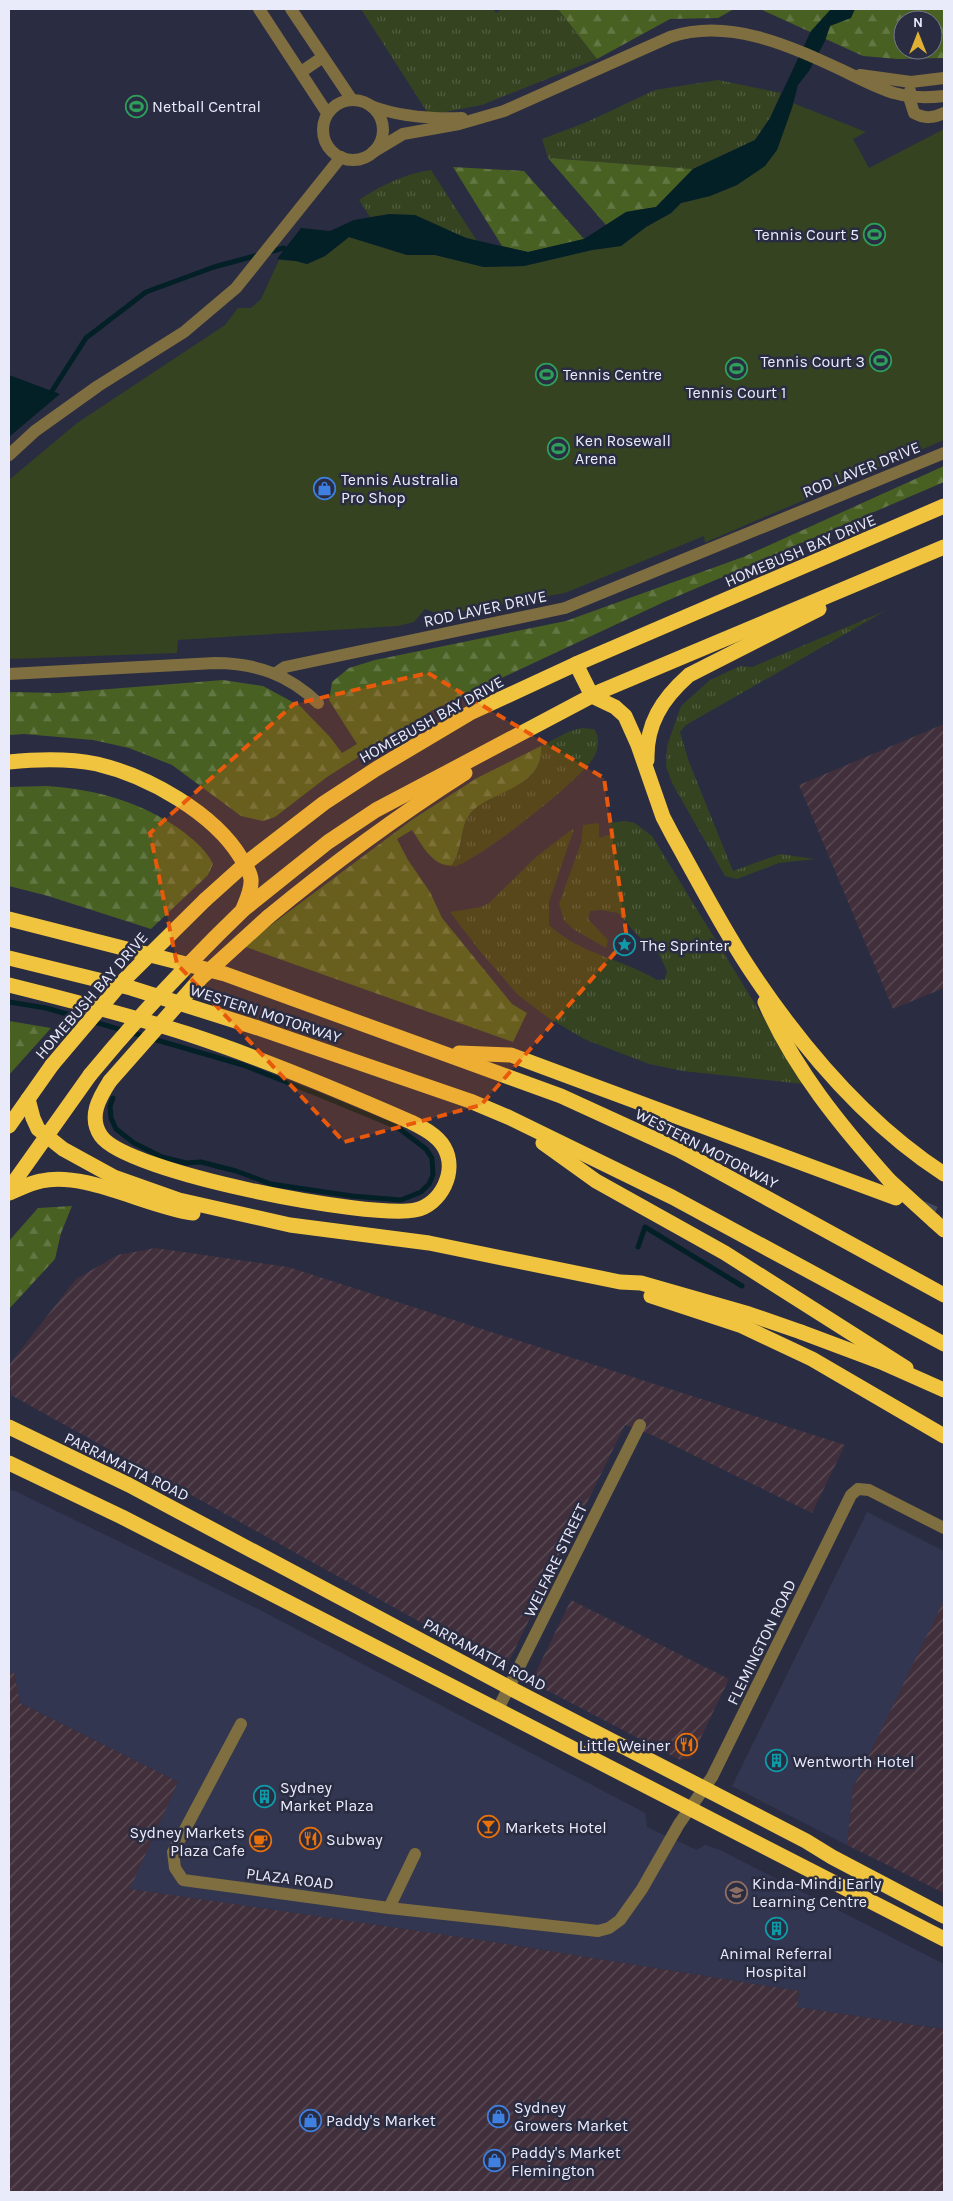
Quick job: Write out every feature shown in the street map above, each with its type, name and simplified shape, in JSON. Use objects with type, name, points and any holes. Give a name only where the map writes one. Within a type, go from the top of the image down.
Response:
[{"type":"highway","name":"HOMEBUSH BAY DRIVE","points":[[9,1126],[52,1066],[122,981],[245,864],[333,797],[412,746],[470,713],[576,664],[944,506]]},
{"type":"highway","points":[[9,1191],[45,1136],[90,1075],[129,1028],[243,910],[328,842],[376,810],[620,682],[944,547]]},
{"type":"highway","points":[[649,774],[648,738],[655,716],[666,697],[689,675],[924,555]]},
{"type":"highway","points":[[576,664],[592,696],[608,702],[625,716],[673,836],[752,973],[777,1027],[809,1081],[823,1102],[889,1180],[939,1226]]},
{"type":"highway","points":[[9,985],[72,1001],[188,1034],[271,1064],[411,1122],[428,1131],[444,1147],[448,1166],[445,1185],[440,1193],[426,1206],[401,1212],[313,1202],[220,1184],[147,1162],[104,1140],[98,1129],[96,1108],[98,1099],[110,1081],[201,978],[268,917],[323,871],[404,812],[550,718]]},
{"type":"highway","points":[[9,762],[49,760],[96,764],[145,780],[179,800],[211,823],[232,843],[245,864],[251,877],[250,888],[243,910]]},
{"type":"highway","name":"WESTERN MOTORWAY","points":[[9,918],[225,974],[561,1096],[679,1150],[944,1295]]},
{"type":"highway","name":"WESTERN MOTORWAY","points":[[9,958],[131,988],[258,1028],[470,1101],[508,1117],[672,1197],[944,1344]]},
{"type":"highway","points":[[752,973],[817,1059],[844,1089],[900,1142],[944,1174]]},
{"type":"highway","name":"WESTERN MOTORWAY","points":[[443,1052],[511,1055],[896,1198]]},
{"type":"highway","points":[[28,1099],[38,1129],[82,1162],[114,1178],[179,1200],[260,1220]]},
{"type":"highway","name":"WESTERN MOTORWAY","points":[[508,1117],[596,1180],[725,1253],[944,1391]]},
{"type":"highway","points":[[9,1191],[41,1181],[78,1182],[184,1212],[260,1220],[429,1243],[620,1282],[641,1283],[750,1314],[801,1332],[881,1362],[944,1391]]},
{"type":"highway","points":[[620,1282],[639,1292],[742,1326],[804,1356],[944,1436]]},
{"type":"highway","name":"PARRAMATTA ROAD","points":[[9,1427],[128,1485],[944,1916]]},
{"type":"highway","points":[[9,1463],[122,1517],[944,1939]]},
{"type":"street","points":[[259,9],[328,113]]},
{"type":"street","points":[[291,9],[352,100]]},
{"type":"street","points":[[492,115],[423,118],[388,112],[360,100],[352,100],[338,103],[328,113],[323,126],[325,141],[329,148],[341,157],[358,159],[403,134],[459,124],[492,115],[684,32],[720,30],[775,42],[846,72],[883,91],[909,97],[944,96]]},
{"type":"street","points":[[301,72],[323,57]]},
{"type":"street","points":[[846,72],[884,80],[911,82],[944,78]]},
{"type":"street","points":[[911,82],[909,97],[914,113],[923,118],[936,117],[944,113]]},
{"type":"street","points":[[371,106],[379,114],[383,129],[379,145],[373,152]]},
{"type":"street","points":[[9,455],[35,431],[98,386],[184,332],[236,288],[341,157]]},
{"type":"street","name":"ROD LAVER DRIVE","points":[[276,673],[285,667],[565,608],[944,453]]},
{"type":"street","points":[[9,674],[231,663],[258,667],[276,673],[295,684],[318,703]]},
{"type":"street","name":"WELFARE STREET","points":[[498,1709],[640,1425]]},
{"type":"street","name":"FLEMINGTON ROAD","points":[[690,1808],[712,1777],[852,1495],[858,1489],[869,1490],[944,1528]]},
{"type":"street","name":"PLAZA ROAD","points":[[242,1724],[173,1852],[174,1868],[183,1880],[389,1908],[598,1931],[609,1928],[620,1920],[642,1889],[690,1808]]},
{"type":"street","points":[[389,1908],[415,1854]]},
{"type":"highlighted area","points":[[428,673],[604,778],[627,939],[481,1105],[344,1142],[177,964],[150,833],[294,704]]},
{"type":"shaded area","points":[[831,9],[855,9],[851,18],[830,26],[825,41],[809,71],[798,85],[777,150],[765,166],[737,185],[710,196],[681,203],[671,213],[646,227],[621,246],[592,250],[524,266],[484,267],[435,255],[407,255],[349,237],[325,256],[307,264],[277,259],[301,228],[330,231],[354,220],[390,214],[415,215],[466,238],[528,252],[584,239],[626,212],[656,207],[693,169],[755,140],[770,118],[811,31]]},
{"type":"shaded area","points":[[9,375],[60,394],[9,437]]},
{"type":"shaded area","points":[[944,724],[944,988],[893,1009],[799,785]]},
{"type":"shaded area","points":[[155,1248],[288,1267],[845,1445],[812,1513],[652,1435],[625,1425],[505,1669],[11,1395],[9,1365],[76,1279],[118,1255]]},
{"type":"shaded area","points":[[9,1490],[15,1491],[262,1611],[645,1813],[647,1827],[697,1850],[705,1845],[720,1850],[944,1964],[943,2029],[797,2007],[799,1991],[480,1940],[129,1889],[178,1782],[20,1703],[14,1673],[9,1673]]},
{"type":"shaded area","points":[[867,1512],[944,1551],[944,1602],[853,1788],[847,1845],[732,1786]]},
{"type":"shaded area","points":[[571,1600],[729,1679],[691,1758],[680,1760],[531,1682]]},
{"type":"shaded area","points":[[944,1600],[944,1893],[847,1845],[853,1788]]},
{"type":"shaded area","points":[[9,1673],[14,1673],[20,1703],[178,1782],[130,1889],[480,1940],[799,1991],[797,2007],[942,2029],[944,2020],[944,2192],[9,2192]]},
{"type":"green space","points":[[361,9],[493,9],[496,13],[502,9],[558,9],[597,59],[482,105],[429,115]]},
{"type":"green space","points":[[558,9],[734,9],[718,18],[670,19],[597,59]]},
{"type":"green space","points":[[760,9],[944,9],[944,58],[943,10],[893,10],[893,59],[863,56]]},
{"type":"green space","points":[[718,80],[781,93],[770,118],[755,140],[693,169],[548,158],[542,139],[587,122],[655,90]]},
{"type":"green space","name":"Tennis Centre","points":[[793,103],[866,132],[853,139],[869,168],[944,129],[944,440],[705,543],[704,536],[565,593],[441,615],[425,609],[414,622],[398,626],[178,640],[177,653],[9,659],[9,480],[77,423],[225,325],[238,308],[251,308],[261,299],[279,260],[307,264],[325,256],[349,237],[407,255],[435,255],[484,267],[524,266],[592,250],[621,246],[646,227],[671,213],[681,203],[710,196],[737,185],[777,150]]},
{"type":"green space","points":[[548,158],[693,169],[656,207],[626,212],[606,225]]},
{"type":"green space","points":[[453,167],[524,171],[584,239],[528,252],[502,246]]},
{"type":"green space","points":[[431,170],[477,241],[390,214],[370,217],[359,200],[394,181],[412,174]]},
{"type":"green space","points":[[944,466],[944,482],[664,602],[431,711],[327,777],[275,817],[263,821],[241,816],[172,765],[129,748],[93,740],[24,734],[9,735],[9,692],[59,693],[223,680],[263,686],[300,706],[330,737],[342,753],[357,744],[329,700],[332,682],[349,668],[375,660],[566,621],[743,557]]},
{"type":"green space","points":[[885,611],[686,725],[680,732],[689,762],[733,871],[780,854],[815,859],[779,863],[737,879],[725,876],[672,783],[666,766],[667,746],[681,706],[710,680],[740,666],[752,667]]},
{"type":"green space","points":[[581,728],[594,729],[598,739],[596,754],[585,768],[530,817],[486,849],[456,866],[445,866],[452,865],[456,858],[463,830],[469,816],[475,809],[528,778],[540,760],[541,746],[568,732]]},
{"type":"green space","points":[[541,746],[540,759],[536,769],[529,777],[520,784],[477,807],[471,813],[466,820],[459,850],[452,865],[445,865],[433,859],[412,830],[397,839],[408,860],[430,892],[442,918],[512,1004],[527,1013],[513,1042],[243,946],[413,819],[477,778]]},
{"type":"green space","points":[[47,786],[102,794],[154,813],[185,833],[204,851],[213,864],[208,875],[151,929],[48,896],[9,886],[9,787]]},
{"type":"green space","points":[[625,821],[635,823],[652,836],[804,1084],[683,1071],[649,1064],[584,1039],[547,1017],[518,995],[479,950],[450,912],[481,907],[489,903],[536,857],[574,829],[549,902],[549,925],[561,935],[588,950],[629,966],[657,980],[665,979],[667,971],[657,950],[638,936],[618,913],[601,910],[590,911],[588,919],[608,940],[606,948],[573,929],[564,920],[559,904],[581,843],[583,825],[599,823],[599,838],[614,833],[609,823]]},
{"type":"green space","points":[[9,1021],[51,1028],[9,1075]]},
{"type":"green space","points":[[72,1206],[61,1233],[55,1259],[9,1309],[9,1241],[38,1208]]},
{"type":"waterway","points":[[269,252],[284,248]]},
{"type":"waterway","points":[[52,391],[86,338],[146,292],[214,267],[258,255]]},
{"type":"waterway","points":[[9,1002],[46,1008],[243,1065],[317,1094],[397,1127],[426,1149],[432,1158],[433,1175],[429,1184],[421,1192],[401,1200],[352,1196],[271,1184],[236,1171],[201,1162],[186,1163],[162,1157],[134,1143],[116,1129],[111,1118],[110,1106],[113,1098]]},
{"type":"waterway","points":[[638,1247],[645,1227],[742,1286]]},
{"type":"tunnel","points":[[921,1208],[944,1218]]},
{"type":"place","name":"Netball Central","points":[[136,106]]},
{"type":"place","name":"Tennis Court 5","points":[[875,234]]},
{"type":"place","name":"Tennis Court 3","points":[[881,361]]},
{"type":"place","name":"Tennis Court 1","points":[[736,368]]},
{"type":"place","name":"Tennis Centre","points":[[547,374]]},
{"type":"place","name":"Ken Rosewall Arena","points":[[559,449]]},
{"type":"place","name":"Tennis Australia Pro Shop","points":[[325,488]]},
{"type":"place","name":"The Sprinter","points":[[624,945]]},
{"type":"place","name":"Little Weiner","points":[[686,1745]]},
{"type":"place","name":"Wentworth Hotel","points":[[777,1761]]},
{"type":"place","name":"Sydney Market Plaza","points":[[264,1796]]},
{"type":"place","name":"Markets Hotel","points":[[489,1827]]},
{"type":"place","name":"Subway","points":[[310,1839]]},
{"type":"place","name":"Sydney Markets Plaza Cafe","points":[[261,1841]]},
{"type":"place","name":"Kinda-Mindi Early Learning Centre","points":[[736,1892]]},
{"type":"place","name":"Animal Referral Hospital","points":[[776,1929]]},
{"type":"place","name":"Sydney Growers Market","points":[[498,2116]]},
{"type":"place","name":"Paddy's Market","points":[[310,2120]]},
{"type":"place","name":"Paddy's Market Flemington","points":[[495,2161]]}]
